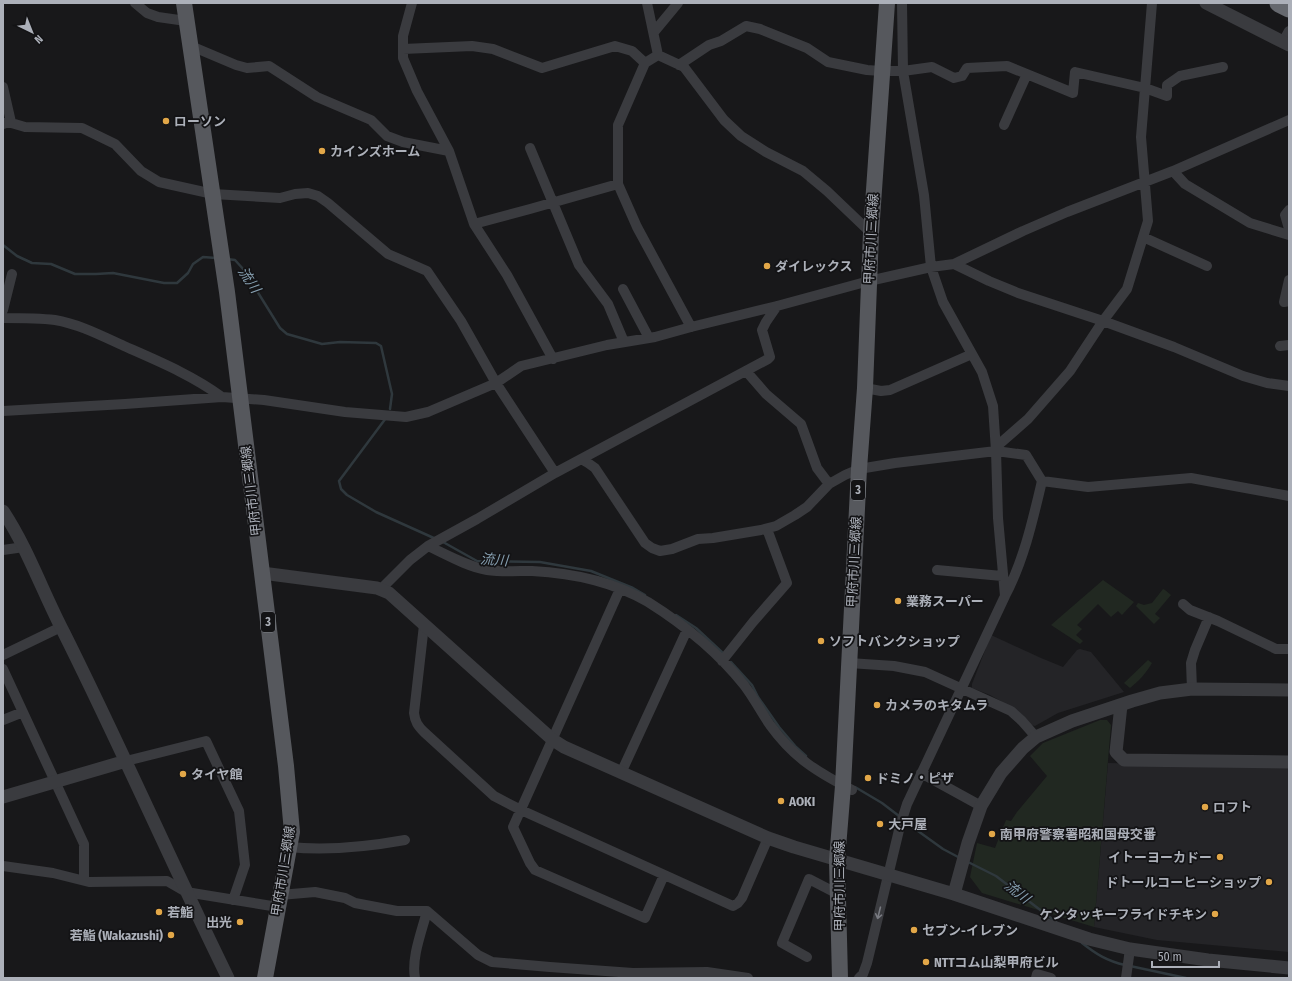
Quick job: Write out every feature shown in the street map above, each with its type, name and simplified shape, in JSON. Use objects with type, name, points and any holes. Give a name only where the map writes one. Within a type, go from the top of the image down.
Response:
[{"type":"highway","points":[[1279,3],[1289,8]]},
{"type":"main road","name":"甲府市川三郷線","points":[[184,3],[222,259],[286,766],[292,832],[265,978]]},
{"type":"main road","name":"甲府市川三郷線","points":[[840,978],[837,860],[848,788],[849,663],[859,469],[865,388],[871,233],[887,3]]},
{"type":"street","points":[[135,3],[147,14],[186,21]]},
{"type":"street","points":[[412,3],[403,36],[403,58],[449,151],[474,224],[507,275],[553,359]]},
{"type":"street","points":[[647,3],[658,55]]},
{"type":"street","points":[[654,32],[678,3]]},
{"type":"street","points":[[902,3],[904,71],[924,195],[931,267],[943,302],[982,372],[993,406],[998,518],[1002,576],[1005,596]]},
{"type":"street","points":[[996,449],[1028,418],[1070,371],[1127,288],[1148,220],[1141,137],[1152,3]]},
{"type":"street","points":[[1206,3],[1287,39]]},
{"type":"street","points":[[679,65],[709,45],[721,41],[746,26],[760,29],[807,48],[828,62],[867,70],[882,72],[904,71],[932,67],[954,78],[962,76],[967,68],[1007,66],[1073,93],[1075,72],[1145,88],[1168,96],[1167,85],[1180,76],[1223,67]]},
{"type":"street","points":[[191,46],[236,65],[247,68],[269,66],[317,97],[371,120],[388,136],[403,142],[449,151]]},
{"type":"street","points":[[403,49],[472,46],[493,49],[542,68],[615,46],[632,52],[645,63]]},
{"type":"street","points":[[658,55],[645,63],[618,125],[618,184],[637,227],[690,327]]},
{"type":"street","points":[[658,55],[684,67],[724,120],[741,136],[766,152],[803,171],[827,191],[871,233]]},
{"type":"street","points":[[1004,125],[1027,74]]},
{"type":"street","points":[[3,87],[7,123],[25,127],[82,128],[115,144],[141,171],[159,182],[213,194],[280,198],[295,194],[308,193],[318,196],[328,202],[388,254],[427,271],[462,321],[496,383],[555,473]]},
{"type":"street","points":[[3,411],[222,397],[264,400],[345,412],[406,417],[428,412],[496,383],[521,366],[607,345],[649,338],[869,281],[931,267],[954,264],[1067,212],[1173,171],[1289,120]]},
{"type":"street","points":[[530,148],[579,265],[608,304],[624,342]]},
{"type":"street","points":[[1173,171],[1185,184],[1250,223],[1289,235]]},
{"type":"street","points":[[474,224],[618,184]]},
{"type":"street","points":[[1289,210],[1285,215],[1289,229]]},
{"type":"street","points":[[1143,237],[1207,266]]},
{"type":"street","points":[[954,264],[988,281],[1018,293],[1103,321],[1174,347],[1244,376],[1267,384],[1289,386]]},
{"type":"street","points":[[3,310],[12,274]]},
{"type":"street","points":[[1289,280],[1284,302],[1289,302]]},
{"type":"street","points":[[623,288],[649,338]]},
{"type":"street","points":[[381,589],[410,560],[445,536],[555,473],[768,359],[770,357],[762,330],[777,306]]},
{"type":"street","points":[[3,318],[48,319],[73,324],[206,384],[222,397]]},
{"type":"street","points":[[865,388],[881,391],[890,390],[972,354]]},
{"type":"street","points":[[746,371],[766,394],[801,424],[817,468],[829,484]]},
{"type":"street","points":[[581,459],[594,468],[645,543],[660,551],[672,549],[698,539],[713,538],[767,529],[776,526],[807,507],[829,484],[859,469],[996,449],[1026,455],[1042,480],[1025,544],[1011,583],[907,804],[867,963],[863,974],[859,978]]},
{"type":"street","points":[[1042,480],[1088,487],[1191,478],[1289,496]]},
{"type":"street","points":[[3,511],[24,547],[228,978]]},
{"type":"street","points":[[722,661],[787,583],[767,529]]},
{"type":"street","points":[[430,545],[476,567],[487,570],[574,575],[595,580],[620,589],[647,602],[687,630],[722,661],[744,685],[771,726],[795,754],[825,776],[848,788]]},
{"type":"street","points":[[3,550],[24,547]]},
{"type":"street","points":[[937,570],[1002,576]]},
{"type":"street","points":[[262,573],[381,589],[389,593],[553,740],[564,747],[621,773],[768,838],[954,894],[1089,939],[1130,949],[1208,960],[1289,968]]},
{"type":"street","points":[[620,589],[513,827],[530,863],[536,870],[645,918],[664,875]]},
{"type":"street","points":[[1183,604],[1190,610],[1210,617],[1276,649],[1289,649]]},
{"type":"street","points":[[1192,689],[1191,663],[1195,650],[1210,617]]},
{"type":"street","points":[[424,625],[414,713],[417,725],[494,796],[521,810],[733,906],[742,898],[768,838]]},
{"type":"street","points":[[3,655],[61,627]]},
{"type":"street","points":[[621,773],[687,630]]},
{"type":"street","points":[[849,663],[894,666],[925,672],[1011,711],[1036,737]]},
{"type":"street","points":[[3,669],[84,844],[84,880]]},
{"type":"street","points":[[954,894],[980,806],[1001,773],[1023,748],[1036,737],[1072,721],[1160,693],[1192,689],[1289,690]]},
{"type":"street","points":[[1121,705],[1116,752],[1124,760],[1289,762]]},
{"type":"street","points":[[3,720],[23,712]]},
{"type":"street","points":[[3,797],[126,761],[206,740],[239,811],[245,865],[233,900]]},
{"type":"street","points":[[921,773],[980,806]]},
{"type":"street","points":[[289,848],[307,849],[366,847],[405,840]]},
{"type":"street","points":[[3,866],[53,873],[89,882],[167,881],[186,892],[233,900],[279,901],[315,892],[345,898],[355,903],[398,911],[427,911],[478,955],[492,962],[633,976],[707,972],[748,978]]},
{"type":"street","points":[[807,957],[782,943],[809,879],[838,894]]},
{"type":"street","points":[[415,978],[415,958],[427,911]]},
{"type":"street","points":[[1126,978],[1130,949]]},
{"type":"street","points":[[1036,978],[1037,974],[1051,978]]},
{"type":"shaded area","points":[[1103,580],[1134,602],[1122,615],[1118,611],[1111,617],[1098,604],[1077,625],[1082,629],[1076,635],[1083,641],[1080,644],[1051,625]]},
{"type":"shaded area","points":[[1163,589],[1171,595],[1155,614],[1160,618],[1154,624],[1136,606],[1138,603],[1144,605],[1152,603]]},
{"type":"shaded area","points":[[991,635],[1063,667],[1077,650],[1080,649],[1091,652],[1124,692],[1058,713],[1035,726],[1031,725],[1017,710],[990,695],[972,688],[972,684]]},
{"type":"shaded area","points":[[1148,660],[1152,663],[1150,667],[1130,688],[1124,683]]},
{"type":"shaded area","points":[[1100,720],[1107,720],[1111,725],[1094,927],[982,893],[970,877],[977,843],[995,848],[1006,820],[1011,821],[1047,776],[1030,756],[1043,743]]},
{"type":"shaded area","name":"イトーヨーカドー","points":[[1108,763],[1289,767],[1289,952],[1157,940],[1094,927]]},
{"type":"waterway","name":"流川","points":[[3,245],[17,256],[32,263],[51,264],[75,274],[113,273],[164,283],[177,283],[188,273],[193,264],[203,257],[216,258]]},
{"type":"waterway","name":"流川","points":[[227,259],[235,260],[244,270],[280,328],[287,334],[322,344],[340,342],[376,343],[381,346],[392,394],[390,409]]},
{"type":"waterway","name":"流川","points":[[386,418],[339,481],[341,489],[347,495],[376,512],[436,539]]},
{"type":"waterway","name":"流川","points":[[443,542],[477,561],[540,562],[591,571],[633,588],[645,595]]},
{"type":"waterway","name":"流川","points":[[676,615],[696,628],[725,655]]},
{"type":"waterway","name":"流川","points":[[731,662],[752,685],[758,697],[779,727],[806,756]]},
{"type":"waterway","name":"流川","points":[[855,787],[882,803],[899,816]]},
{"type":"waterway","name":"流川","points":[[904,821],[943,849],[960,858]]},
{"type":"waterway","name":"流川","points":[[966,861],[996,876],[1056,922]]},
{"type":"waterway","name":"流川","points":[[1082,943],[1102,957],[1125,965]]},
{"type":"waterway","name":"流川","points":[[1130,966],[1186,978]]},
{"type":"place","name":"ローソン","points":[[166,121]]},
{"type":"place","name":"カインズホーム","points":[[322,151]]},
{"type":"place","name":"ダイレックス","points":[[767,266]]},
{"type":"place","name":"業務スーパー","points":[[898,601]]},
{"type":"place","name":"ソフトバンクショップ","points":[[821,641]]},
{"type":"place","name":"カメラのキタムラ","points":[[877,705]]},
{"type":"place","name":"タイヤ館","points":[[183,774]]},
{"type":"place","name":"ドミノ・ピザ","points":[[868,778]]},
{"type":"place","name":"AOKI","points":[[781,801]]},
{"type":"place","name":"ロフト","points":[[1205,807]]},
{"type":"place","name":"大戸屋","points":[[880,824]]},
{"type":"place","name":"南甲府警察署昭和国母交番","points":[[992,834]]},
{"type":"place","name":"イトーヨーカドー","points":[[1220,857]]},
{"type":"place","name":"ドトールコーヒーショップ","points":[[1269,882]]},
{"type":"place","name":"若鮨","points":[[159,912]]},
{"type":"place","name":"ケンタッキーフライドチキン","points":[[1215,914]]},
{"type":"place","name":"出光","points":[[240,922]]},
{"type":"place","name":"セブン-イレブン","points":[[914,930]]},
{"type":"place","name":"若鮨 (Wakazushi)","points":[[171,935]]},
{"type":"place","name":"NTTコム山梨甲府ビル","points":[[926,962]]}]
